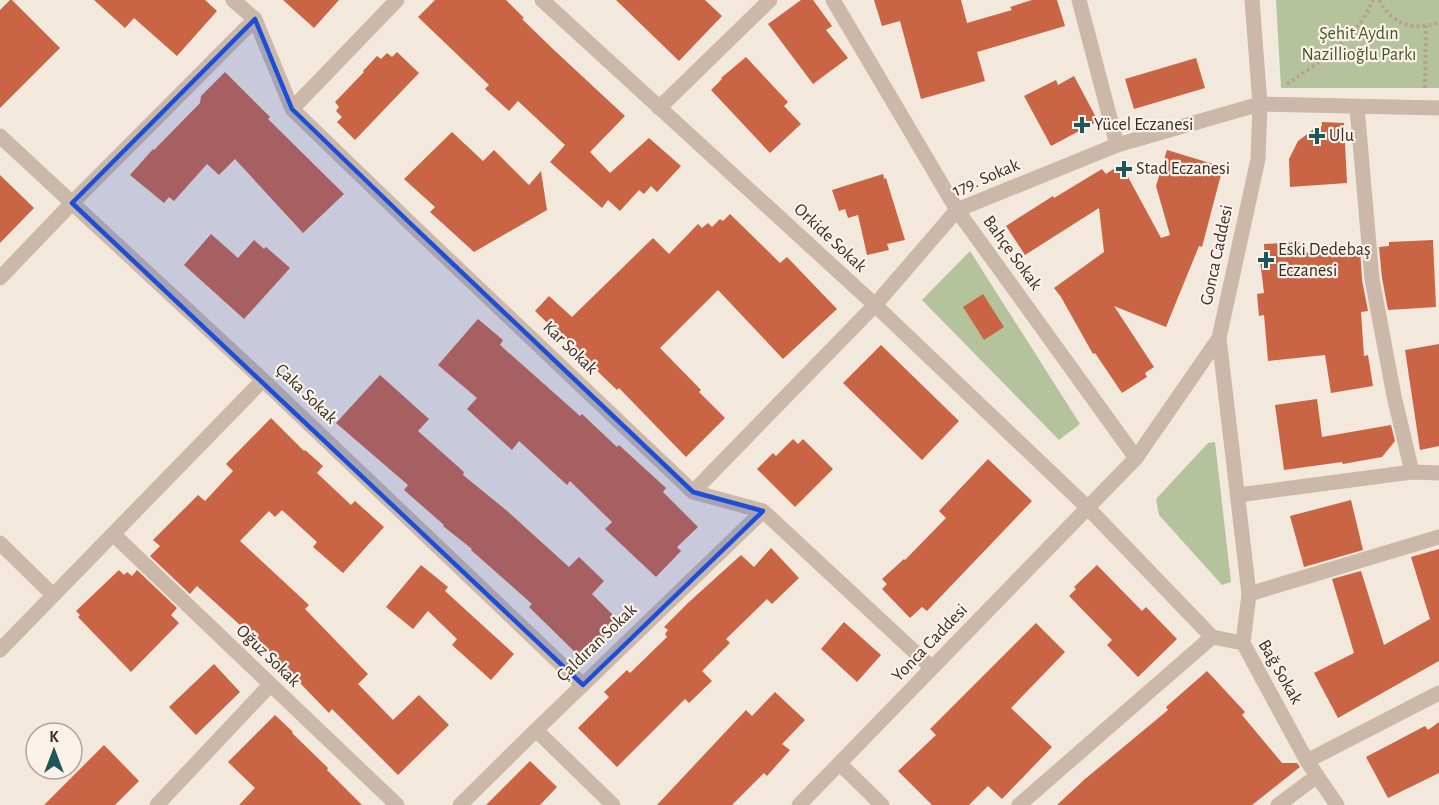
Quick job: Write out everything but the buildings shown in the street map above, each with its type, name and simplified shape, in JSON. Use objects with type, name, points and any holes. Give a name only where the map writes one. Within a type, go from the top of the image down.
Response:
[{"type":"street","name":"Kar Sokak","points":[[233,0],[255,19],[292,109],[412,225],[693,492],[763,511],[932,668]]},
{"type":"street","points":[[292,109],[397,0]]},
{"type":"street","name":"Orkide Sokak","points":[[542,0],[874,305],[1088,508]]},
{"type":"street","points":[[660,108],[770,0]]},
{"type":"street","name":"Bahçe Sokak","points":[[832,0],[957,210],[1136,458]]},
{"type":"street","points":[[1079,0],[1117,145]]},
{"type":"street","name":"Gonca Caddesi","points":[[1136,458],[1219,338],[1258,159],[1260,104],[1252,0]]},
{"type":"street","points":[[0,278],[255,19]]},
{"type":"street","name":"179. Sokak","points":[[693,492],[874,305],[957,210],[1117,145],[1260,104],[1439,108]]},
{"type":"street","points":[[1357,107],[1372,279],[1394,396],[1413,472]]},
{"type":"street","name":"Çaka Sokak","points":[[0,135],[263,380],[582,685]]},
{"type":"street","points":[[1219,338],[1249,594],[1243,643]]},
{"type":"street","points":[[0,650],[263,380]]},
{"type":"street","name":"Yonca Caddesi","points":[[800,805],[1136,458]]},
{"type":"street","points":[[1238,495],[1413,472],[1439,473]]},
{"type":"street","points":[[1019,805],[1212,637],[1088,508]]},
{"type":"street","name":"Çaldıran Sokak","points":[[460,805],[763,511]]},
{"type":"street","name":"Oğuz Sokak","points":[[112,534],[397,805]]},
{"type":"street","points":[[1249,594],[1439,537]]},
{"type":"street","points":[[0,543],[53,595]]},
{"type":"street","name":"Bağ Sokak","points":[[1212,637],[1243,643],[1307,761],[1337,805]]},
{"type":"street","points":[[157,805],[270,685]]},
{"type":"street","points":[[1307,761],[1439,693]]},
{"type":"street","points":[[536,730],[613,805]]},
{"type":"street","points":[[840,764],[882,805]]},
{"type":"street","points":[[1278,805],[1317,776]]},
{"type":"path","points":[[1281,88],[1345,40],[1359,26],[1373,0]]},
{"type":"path","points":[[1379,0],[1389,14],[1400,23],[1414,27],[1439,22]]},
{"type":"path","points":[[1425,88],[1426,26]]},
{"type":"highlighted area","points":[[255,19],[292,109],[693,492],[763,511],[583,685],[72,203]]},
{"type":"green space","name":"Şehit Aydın Nazillioğlu Parkı","points":[[1276,0],[1439,0],[1439,88],[1281,88]]},
{"type":"green space","points":[[970,251],[1080,424],[1059,440],[922,300]]},
{"type":"green space","points":[[1215,442],[1231,582],[1222,585],[1159,515],[1156,499],[1208,443]]},
{"type":"place","name":"Yücel Eczanesi","points":[[1082,125]]},
{"type":"place","name":"Ulu","points":[[1317,136]]},
{"type":"place","name":"Stad Eczanesi","points":[[1124,169]]},
{"type":"place","name":"Eski Dedebaş Eczanesi","points":[[1266,260]]}]
